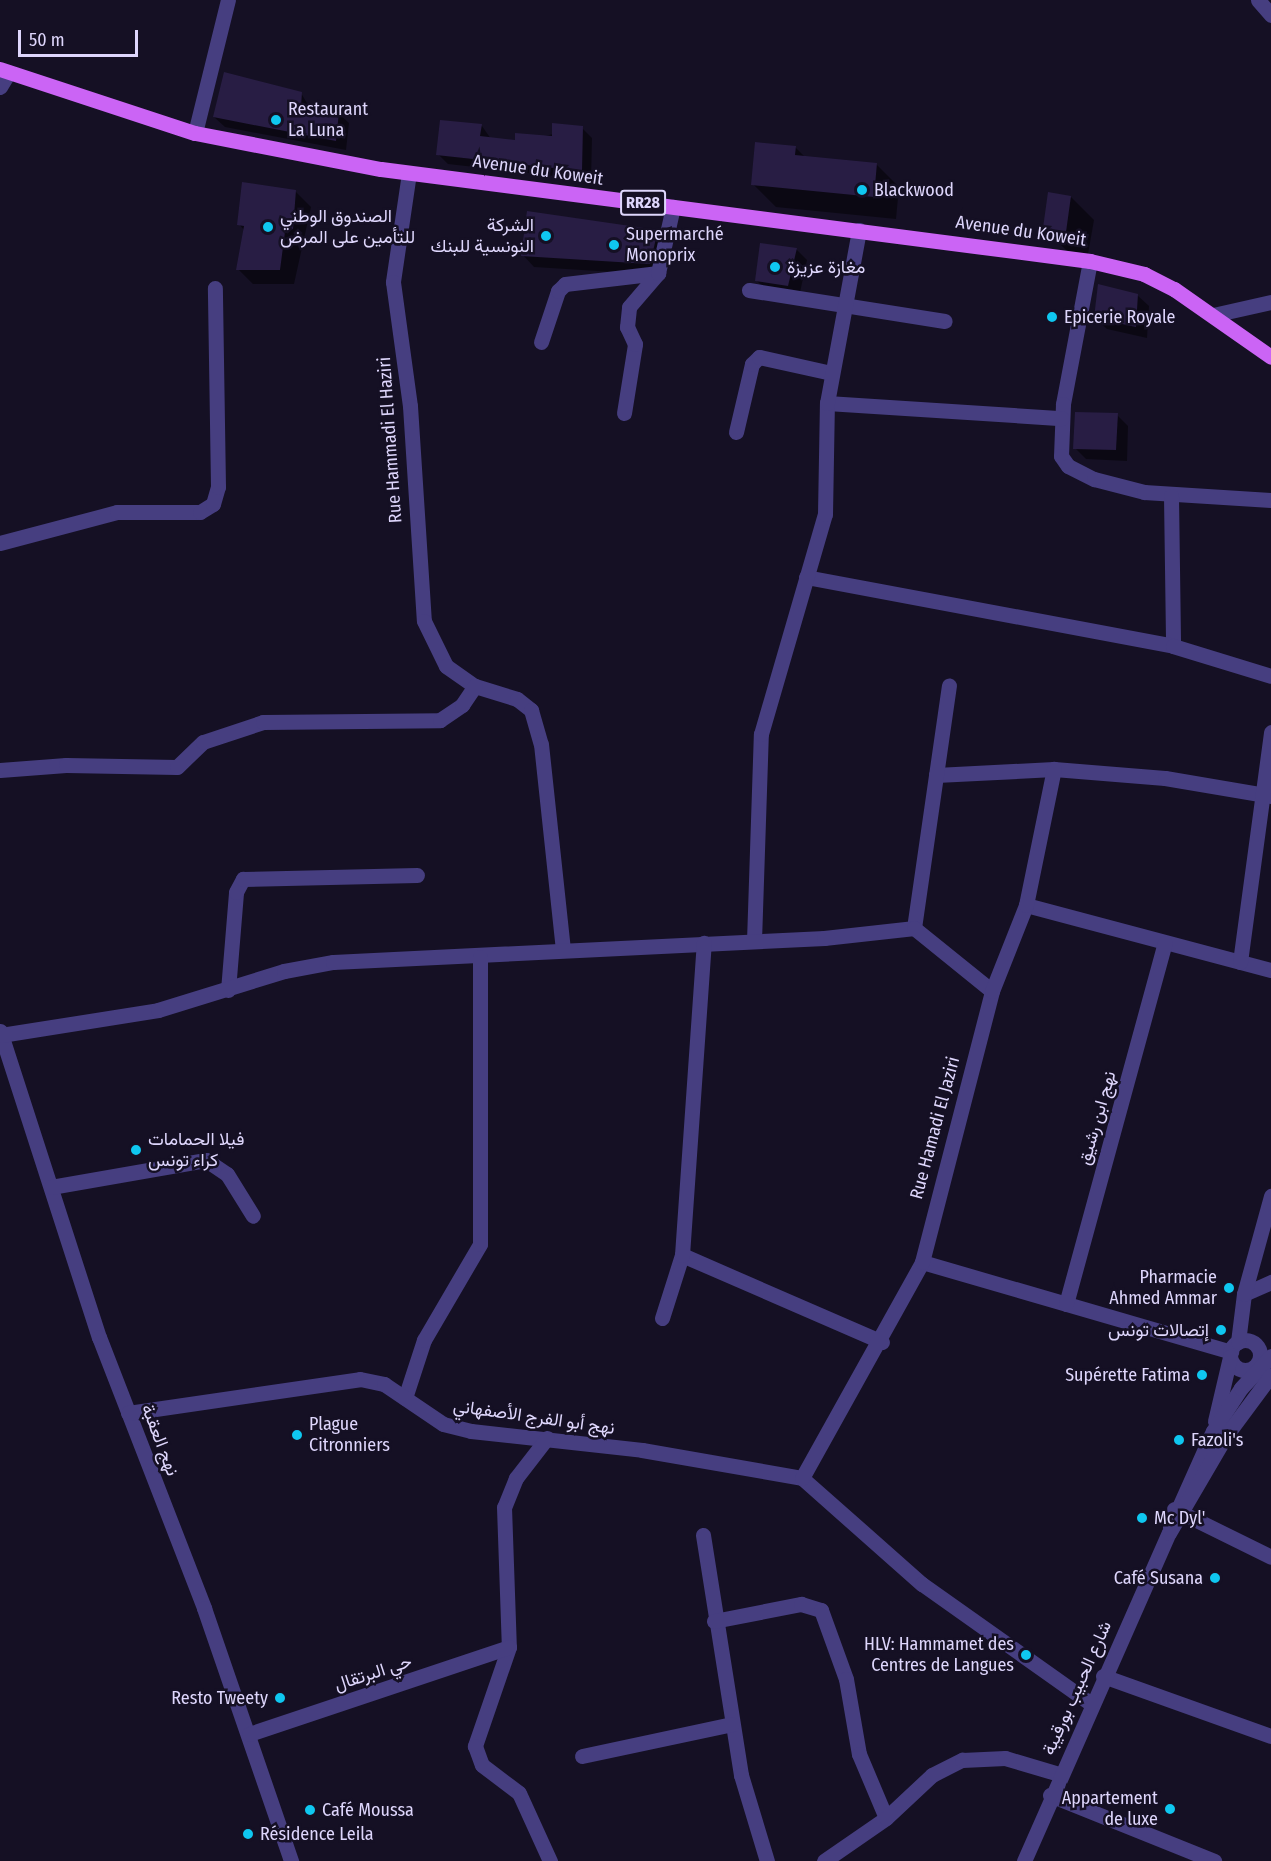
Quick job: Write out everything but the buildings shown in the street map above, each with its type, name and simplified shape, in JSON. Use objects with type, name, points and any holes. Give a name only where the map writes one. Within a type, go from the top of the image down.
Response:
[{"type":"main road","name":"Avenue du Koweit","points":[[5,71],[195,133],[409,173],[1090,261],[1144,274],[1213,315],[1271,357]]},
{"type":"street","points":[[195,133],[228,0]]},
{"type":"street","points":[[1258,0],[1271,15]]},
{"type":"street","points":[[0,87],[5,71]]},
{"type":"street","name":"Rue Hammadi El Haziri","points":[[409,173],[393,282],[410,406],[423,610],[446,666],[475,686],[517,699],[535,719],[563,949]]},
{"type":"street","points":[[624,413],[635,344],[627,327],[629,308],[658,273],[673,207]]},
{"type":"street","points":[[754,941],[761,734],[825,514],[827,403],[859,230]]},
{"type":"street","points":[[1090,261],[1062,418],[1061,456],[1068,466],[1115,486],[1171,496],[1271,500]]},
{"type":"street","points":[[541,342],[558,291],[565,284],[658,273]]},
{"type":"street","points":[[0,543],[117,512],[200,512],[213,504],[218,487],[215,288]]},
{"type":"street","points":[[749,290],[945,321]]},
{"type":"street","points":[[1213,315],[1271,302]]},
{"type":"street","points":[[736,432],[752,364],[759,357],[831,373]]},
{"type":"street","points":[[827,403],[1062,418]]},
{"type":"street","points":[[1171,496],[1173,646]]},
{"type":"street","points":[[806,577],[1173,646],[1271,676]]},
{"type":"street","points":[[0,770],[66,765],[177,767],[202,742],[263,722],[441,720],[462,705],[475,686]]},
{"type":"street","points":[[914,928],[950,686]]},
{"type":"street","points":[[1240,962],[1266,795],[1271,732]]},
{"type":"street","points":[[936,775],[1054,769],[1266,795]]},
{"type":"street","name":"Rue Hamadi El Jaziri","points":[[802,1478],[882,1342],[922,1262],[992,991],[1026,906],[1054,769]]},
{"type":"street","points":[[228,990],[236,892],[243,879],[417,875]]},
{"type":"street","points":[[1026,906],[1271,969]]},
{"type":"street","points":[[1,1033],[158,1010],[333,962],[480,957],[563,949],[754,941],[914,928],[992,991]]},
{"type":"street","points":[[662,1318],[682,1255],[704,943]]},
{"type":"street","name":"نهج ابن رشيق","points":[[1066,1304],[1165,943]]},
{"type":"street","points":[[405,1398],[424,1340],[480,1244],[480,957]]},
{"type":"street","name":"نهج العقبة","points":[[1,1033],[128,1413],[249,1734],[291,1861]]},
{"type":"street","points":[[51,1186],[206,1160],[227,1174],[253,1216]]},
{"type":"street","name":"شارع الحبيب بورقيبة","points":[[1024,1861],[1090,1703],[1179,1512],[1213,1431],[1244,1294],[1271,1196]]},
{"type":"street","points":[[682,1255],[882,1342]]},
{"type":"street","points":[[922,1262],[1233,1350],[1255,1343],[1264,1367],[1241,1370],[1233,1350]]},
{"type":"street","points":[[1244,1294],[1271,1282]]},
{"type":"street","name":"شارع الحبيب بورقيبة","points":[[1213,1431],[1264,1367]]},
{"type":"street","name":"شارع الحبيب بورقيبة","points":[[1179,1512],[1264,1367]]},
{"type":"street","name":"نهج أبو الفرج الأصفهاني","points":[[128,1413],[360,1379],[384,1384],[443,1424],[802,1478]]},
{"type":"street","points":[[547,1438],[516,1478],[504,1507],[509,1647],[475,1746],[482,1765],[519,1793],[550,1861]]},
{"type":"street","points":[[802,1478],[922,1584],[1090,1703]]},
{"type":"street","points":[[1179,1512],[1271,1557]]},
{"type":"street","points":[[702,1535],[732,1724],[767,1861]]},
{"type":"street","points":[[714,1621],[801,1604],[821,1610],[846,1679],[859,1754],[886,1818]]},
{"type":"street","name":"حي البرتقال","points":[[249,1734],[509,1647]]},
{"type":"street","points":[[1103,1676],[1271,1736]]},
{"type":"street","points":[[582,1756],[732,1724]]},
{"type":"street","points":[[824,1861],[886,1818],[932,1775],[962,1760],[1016,1760],[1059,1774]]},
{"type":"street","points":[[1050,1795],[1214,1861]]},
{"type":"place","name":"Restaurant La Luna","points":[[276,120]]},
{"type":"place","name":"Blackwood","points":[[862,190]]},
{"type":"place","name":"الصندوق الوطني للتأمين على المرض","points":[[268,227]]},
{"type":"place","name":"الشركة النونسية للبنك","points":[[546,236]]},
{"type":"place","name":"Supermarché Monoprix","points":[[614,245]]},
{"type":"place","name":"مغازة عزيزة","points":[[775,267]]},
{"type":"place","name":"Epicerie Royale","points":[[1052,317]]},
{"type":"place","name":"فيلا الحمامات كراء تونس","points":[[136,1150]]},
{"type":"place","name":"Pharmacie Ahmed Ammar","points":[[1229,1288]]},
{"type":"place","name":"إتصالات تونس","points":[[1221,1330]]},
{"type":"place","name":"Supérette Fatima","points":[[1202,1375]]},
{"type":"place","name":"Plague Citronniers","points":[[297,1435]]},
{"type":"place","name":"Fazoli's","points":[[1179,1440]]},
{"type":"place","name":"Mc Dyl'","points":[[1142,1518]]},
{"type":"place","name":"Café Susana","points":[[1215,1578]]},
{"type":"place","name":"HLV: Hammamet des Centres de Langues","points":[[1026,1655]]},
{"type":"place","name":"Resto Tweety","points":[[280,1698]]},
{"type":"place","name":"Appartement de luxe","points":[[1170,1809]]},
{"type":"place","name":"Café Moussa","points":[[310,1810]]},
{"type":"place","name":"Résidence Leila","points":[[248,1834]]}]
